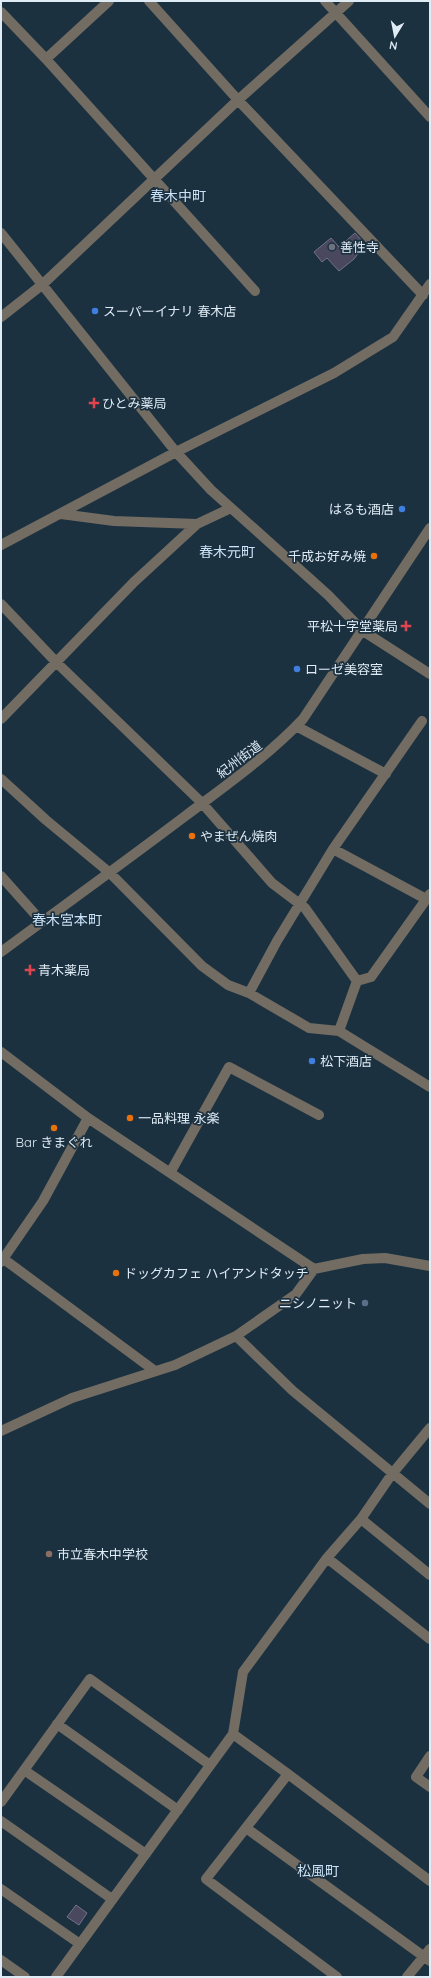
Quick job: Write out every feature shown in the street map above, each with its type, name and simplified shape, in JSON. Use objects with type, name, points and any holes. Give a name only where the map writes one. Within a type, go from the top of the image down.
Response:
[{"type":"street","points":[[46,59],[109,1]]},
{"type":"street","points":[[149,1],[238,100],[423,295]]},
{"type":"street","points":[[325,1],[430,117]]},
{"type":"street","points":[[1,317],[43,284],[238,100],[349,1]]},
{"type":"street","points":[[1,12],[46,59],[255,291]]},
{"type":"street","points":[[1,233],[176,452],[211,490],[328,595],[363,631],[430,674]]},
{"type":"street","points":[[1,546],[176,452],[334,372],[393,337],[430,284]]},
{"type":"street","points":[[1,719],[134,582],[197,524],[231,508]]},
{"type":"street","points":[[61,514],[114,521],[197,524]]},
{"type":"street","name":"紀州街道","points":[[1,952],[110,873],[272,750],[296,726],[363,631],[430,528]]},
{"type":"street","points":[[1,604],[57,663],[202,803],[272,884],[300,904],[357,981]]},
{"type":"street","points":[[249,992],[277,941],[333,849],[422,721]]},
{"type":"street","points":[[296,726],[386,774]]},
{"type":"street","points":[[1,779],[46,820],[110,873],[202,966],[228,985],[249,992],[309,1028],[339,1031],[430,1087]]},
{"type":"street","points":[[333,849],[429,896],[371,976],[357,981]]},
{"type":"street","points":[[1,876],[42,922]]},
{"type":"street","points":[[339,1031],[357,981]]},
{"type":"street","points":[[1,1052],[88,1118],[314,1269]]},
{"type":"street","points":[[170,1173],[229,1067],[319,1115]]},
{"type":"street","points":[[88,1118],[43,1201],[2,1259],[155,1371]]},
{"type":"street","points":[[1,1431],[72,1398],[174,1365],[236,1336],[296,1294],[314,1269],[363,1259],[385,1258],[430,1266]]},
{"type":"street","points":[[236,1336],[293,1391],[430,1504]]},
{"type":"street","points":[[56,1977],[233,1734],[243,1672],[328,1558],[361,1519],[392,1474],[426,1440],[430,1428]]},
{"type":"street","points":[[361,1519],[430,1575]]},
{"type":"street","points":[[328,1558],[430,1639]]},
{"type":"street","points":[[1,1802],[90,1679],[210,1765]]},
{"type":"street","points":[[58,1724],[178,1810]]},
{"type":"street","points":[[233,1734],[430,1881]]},
{"type":"street","points":[[430,1756],[416,1777],[430,1787]]},
{"type":"street","points":[[24,1770],[146,1854]]},
{"type":"street","points":[[288,1774],[206,1879],[337,1977]]},
{"type":"street","points":[[1,1821],[112,1899]]},
{"type":"street","points":[[246,1828],[428,1956],[407,1977]]},
{"type":"street","points":[[1,1890],[80,1944]]},
{"type":"street","points":[[1,1960],[25,1977]]},
{"type":"building","points":[[355,233],[365,244],[354,259],[339,271],[327,258],[322,262],[314,252],[331,238],[339,247]]},
{"type":"building","points":[[76,1905],[87,1913],[79,1925],[67,1917]]},
{"type":"place","name":"善性寺","points":[[332,247]]},
{"type":"place","name":"スーパーイナリ 春木店","points":[[95,311]]},
{"type":"place","name":"ひとみ薬局","points":[[94,403]]},
{"type":"place","name":"はるも酒店","points":[[402,509]]},
{"type":"place","name":"千成お好み焼","points":[[374,556]]},
{"type":"place","name":"平松十字堂薬局","points":[[406,626]]},
{"type":"place","name":"ローゼ美容室","points":[[297,669]]},
{"type":"place","name":"やまぜん焼肉","points":[[192,836]]},
{"type":"place","name":"青木薬局","points":[[30,970]]},
{"type":"place","name":"松下酒店","points":[[312,1061]]},
{"type":"place","name":"一品料理 永楽","points":[[130,1118]]},
{"type":"place","name":"Bar きまぐれ","points":[[54,1128]]},
{"type":"place","name":"ドッグカフェ ハイアンドタッチ","points":[[116,1273]]},
{"type":"place","name":"ニシノニット","points":[[365,1303]]},
{"type":"place","name":"市立春木中学校","points":[[49,1554]]},
{"type":"district","name":"春木中町","points":[[178,196]]},
{"type":"district","name":"春木元町","points":[[227,552]]},
{"type":"district","name":"春木宮本町","points":[[67,920]]},
{"type":"district","name":"松風町","points":[[318,1871]]}]
